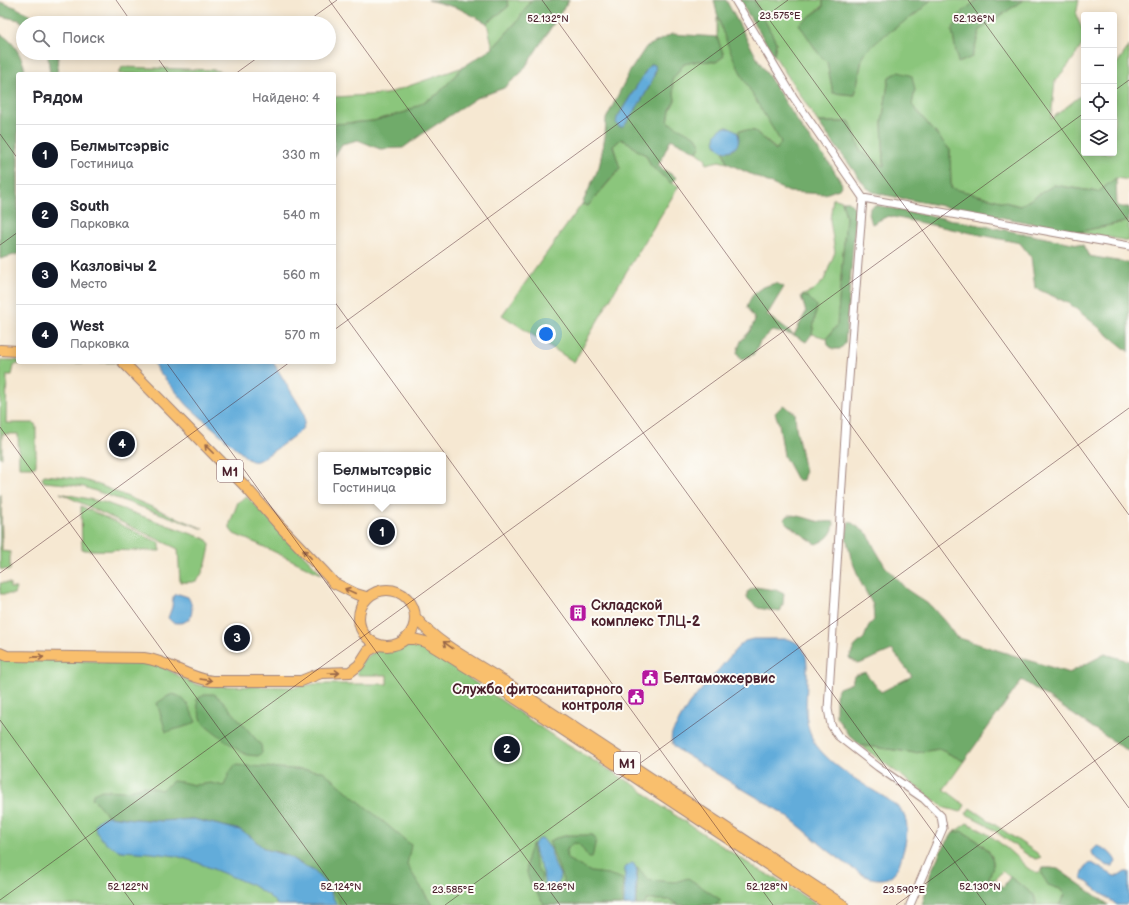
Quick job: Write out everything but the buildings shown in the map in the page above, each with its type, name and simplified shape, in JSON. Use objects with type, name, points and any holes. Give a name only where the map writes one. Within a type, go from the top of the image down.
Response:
[{"type":"highway","points":[[0,350],[16,350]]},
{"type":"highway","name":"М1","points":[[125,364],[244,485],[280,526],[334,583],[356,594],[366,597],[380,590],[388,589],[395,590],[402,594],[410,600],[414,609],[415,617],[426,630],[460,654],[508,684],[843,905]]},
{"type":"highway","points":[[366,597],[359,611],[359,626],[367,638],[380,645]]},
{"type":"highway","points":[[405,639],[413,628],[415,617]]},
{"type":"highway","name":"М1","points":[[0,653],[7,656],[144,658],[156,660],[197,679],[212,682],[301,680],[321,673],[350,672],[368,651],[380,645],[396,645],[405,639],[414,639],[426,642],[489,681],[830,905]]},
{"type":"street","points":[[735,0],[794,98],[863,198],[847,404],[828,709],[831,726],[838,736],[854,750],[924,799],[942,816],[943,828],[910,905]]},
{"type":"street","points":[[863,198],[1129,246]]},
{"type":"green space","points":[[428,0],[507,0],[508,7],[487,23],[458,8]]},
{"type":"green space","points":[[507,0],[531,0],[519,19],[493,48],[487,23],[508,7]]},
{"type":"green space","points":[[531,0],[569,0],[522,72],[504,88],[476,98],[403,148],[380,149],[358,140],[342,144],[336,154],[336,124],[373,121],[406,112],[438,94],[463,67],[493,48],[519,19]]},
{"type":"green space","points":[[714,0],[726,0],[757,58],[805,133],[830,164],[842,184],[839,189],[825,194],[789,192],[727,163],[723,150],[732,150],[736,146],[739,130],[755,131],[776,150],[781,142],[732,56]]},
{"type":"green space","points":[[739,0],[754,0],[776,42],[774,55]]},
{"type":"green space","points":[[754,0],[823,0],[823,6],[800,24],[818,53],[827,62],[833,93],[855,95],[863,54],[885,34],[917,13],[931,0],[977,0],[961,13],[952,30],[958,62],[972,57],[980,30],[1023,0],[1079,0],[1076,15],[1081,26],[1081,47],[1071,62],[1055,81],[1051,119],[1081,95],[1081,156],[1117,156],[1117,64],[1129,46],[1129,180],[1116,178],[1098,192],[1054,185],[1020,206],[951,188],[950,150],[912,105],[915,90],[889,77],[882,123],[884,167],[861,152],[850,122],[818,122],[774,55],[776,42]]},
{"type":"green space","points":[[823,0],[931,0],[917,13],[885,35],[863,54],[855,95],[833,93],[827,62],[818,53],[799,24],[823,7]]},
{"type":"green space","points":[[977,0],[1023,0],[980,30],[972,57],[958,63],[952,30],[961,13]]},
{"type":"green space","points":[[0,2],[15,7],[33,16],[16,16],[16,19],[0,16]]},
{"type":"green space","points":[[717,17],[746,82],[781,142],[777,150],[755,131],[740,130],[739,137],[733,130],[724,127],[720,147],[723,150],[727,163],[719,161],[706,164],[706,159],[697,152],[701,145],[668,122],[670,110],[675,100],[672,80],[684,64],[699,61],[716,62],[724,56],[717,37]]},
{"type":"green space","points":[[0,34],[10,41],[16,48],[16,60],[22,60],[26,72],[16,72],[16,255],[0,259]]},
{"type":"green space","points":[[672,34],[717,37],[724,56],[716,62],[699,61],[684,64],[672,80],[675,100],[670,110],[668,122],[696,137],[701,145],[697,152],[671,139],[658,166],[677,178],[671,183],[651,166],[646,155],[621,139],[613,146],[620,168],[588,206],[582,204],[599,167],[605,137],[606,119],[630,71],[646,47]],"holes":[[[653,65],[656,69],[647,91],[625,125],[617,118],[649,66]]]},
{"type":"green space","points":[[48,60],[58,60],[57,72],[50,72]]},
{"type":"green space","points":[[122,67],[215,70],[222,72],[120,72]]},
{"type":"green space","points":[[463,67],[438,94],[406,112],[373,121],[336,124],[336,97],[386,94]]},
{"type":"green space","points":[[899,72],[912,76],[915,90],[912,105],[950,150],[951,188],[1020,206],[1054,185],[1098,192],[1116,178],[1117,207],[1129,207],[1129,221],[1078,232],[873,192],[866,187],[818,122],[850,122],[861,152],[884,166],[882,123],[889,77]]},
{"type":"green space","points":[[621,139],[646,155],[651,166],[671,183],[679,186],[620,282],[574,362],[502,315],[582,204],[588,206],[620,169],[613,146]]},
{"type":"green space","points":[[833,198],[842,201],[846,217],[837,326],[827,338],[812,334],[817,306],[808,297],[801,296],[813,291],[824,280],[835,252],[830,220]]},
{"type":"green space","points":[[842,201],[848,201],[855,208],[855,221],[845,344],[840,349],[833,349],[828,345],[827,338],[837,325],[846,217]]},
{"type":"green space","points":[[875,205],[1083,245],[1089,256],[1129,263],[1129,352],[1070,304],[1035,288],[1031,257],[1020,243],[888,216],[872,224],[869,214],[870,208]]},
{"type":"green space","points":[[1129,221],[1129,241],[1078,232]]},
{"type":"green space","points":[[776,283],[784,287],[767,315],[794,335],[772,331],[760,342],[754,354],[741,360],[737,352],[741,341],[750,331],[755,320],[747,307],[749,302],[754,293],[758,290]]},
{"type":"green space","points":[[801,296],[808,297],[817,306],[812,334],[806,342],[794,335],[806,312]]},
{"type":"green space","points":[[0,360],[16,360],[17,364],[14,366],[12,375],[7,375],[6,423],[34,423],[36,426],[36,465],[35,467],[19,467],[18,434],[2,434],[2,458],[0,457]]},
{"type":"green space","points":[[783,405],[795,413],[796,427],[805,472],[803,480],[797,480],[784,456],[779,424],[775,413]]},
{"type":"green space","points":[[44,475],[84,480],[102,486],[204,529],[84,487],[44,482],[42,478]]},
{"type":"green space","points":[[60,493],[103,502],[206,539],[210,544],[210,548],[206,564],[199,579],[194,582],[180,582],[178,549]]},
{"type":"green space","points":[[0,495],[2,551],[10,552],[10,570],[0,569]]},
{"type":"green space","points":[[247,497],[323,575],[234,534],[230,529],[230,523],[238,502]]},
{"type":"green space","points":[[81,506],[160,543],[160,551],[82,550]]},
{"type":"green space","points":[[789,515],[821,522],[834,522],[833,530],[827,538],[816,544],[787,524],[784,519]]},
{"type":"green space","points":[[849,521],[868,534],[885,566],[906,589],[931,606],[956,637],[1069,673],[1105,654],[1129,661],[1129,752],[1022,680],[964,761],[939,749],[915,753],[860,745],[847,733],[836,716],[836,694],[839,688],[852,683],[854,676],[865,672],[881,692],[912,676],[892,650],[859,664],[849,658],[855,646],[864,638],[869,625],[874,620],[873,605],[861,583],[851,558],[846,536]]},
{"type":"green space","points":[[0,583],[10,583],[10,588],[16,588],[14,594],[0,594]]},
{"type":"green space","points":[[755,587],[776,590],[784,594],[780,612],[758,608],[747,598],[747,592]]},
{"type":"green space","points":[[412,644],[425,648],[559,740],[636,786],[661,806],[754,867],[780,881],[817,905],[0,905],[0,658],[153,663],[202,686],[296,687],[314,684],[387,684],[387,675],[359,675],[356,673],[364,659],[377,650],[396,649]]},
{"type":"green space","points":[[173,694],[185,701],[196,722],[166,732],[157,703]]},
{"type":"green space","points":[[206,694],[214,694],[222,700],[261,745],[262,753],[258,756],[247,755],[235,748],[203,723],[198,709],[197,699]]},
{"type":"green space","points":[[860,745],[915,753],[939,749],[964,761],[944,789],[965,805],[961,812],[945,808]]},
{"type":"green space","points":[[235,765],[323,771],[411,845],[407,865],[432,905],[339,905],[339,900],[314,871],[282,853],[262,847],[240,830],[193,819],[162,821],[108,816],[92,798],[93,794],[102,790],[126,791],[144,786],[161,790],[173,781],[194,785],[211,783],[224,786],[229,773]]},
{"type":"green space","points":[[970,808],[1041,857],[1036,859],[1029,856],[984,823],[966,814]]},
{"type":"green space","points":[[967,823],[980,829],[997,841],[1030,870],[1038,873],[1043,868],[1042,875],[1055,887],[1060,889],[1065,895],[1059,905],[1035,905],[1036,902],[1034,895],[1002,871],[995,880],[989,878],[993,865],[987,849],[962,831],[953,833]]},
{"type":"green space","points":[[962,831],[987,849],[990,854],[993,865],[989,878],[1003,887],[1010,877],[1034,895],[1036,902],[1035,905],[922,905],[931,872],[941,851],[953,833]]},
{"type":"green space","points":[[569,835],[593,835],[596,840],[592,858],[589,858],[579,844],[573,843],[566,850],[567,859],[591,872],[608,874],[623,879],[622,905],[545,905],[530,883],[526,868],[529,852],[533,843],[534,860],[542,876],[540,884],[545,890],[550,893],[564,891],[564,883],[549,841]]},
{"type":"green space","points":[[638,867],[648,880],[675,882],[688,878],[721,900],[716,905],[678,905],[670,900],[647,900],[644,905],[636,905]]},
{"type":"green space","points":[[1043,868],[1058,869],[1109,905],[1059,905],[1065,895],[1060,889],[1048,885],[1042,875]]},
{"type":"water","points":[[652,64],[655,65],[655,71],[649,87],[625,125],[623,127],[619,127],[616,123],[617,118],[649,66]]},
{"type":"water","points":[[727,127],[732,128],[738,134],[738,144],[732,150],[727,151],[722,150],[716,144],[715,139],[716,134],[722,128]]},
{"type":"water","points":[[155,364],[274,364],[304,413],[303,427],[294,436],[266,456],[257,461],[250,460],[188,406],[156,368]]},
{"type":"water","points":[[179,594],[188,597],[191,603],[192,613],[187,620],[178,623],[172,622],[168,618],[172,607],[173,597],[174,595]]},
{"type":"water","points":[[753,639],[788,639],[801,647],[804,651],[807,664],[806,716],[812,738],[823,753],[838,767],[892,802],[904,815],[907,830],[902,857],[895,871],[888,878],[875,879],[860,873],[828,851],[781,812],[678,750],[673,745],[671,738],[672,733],[689,704],[738,647],[745,641]]},
{"type":"water","points":[[108,816],[162,821],[193,819],[240,830],[262,847],[288,856],[314,871],[326,884],[337,905],[278,905],[269,896],[252,885],[196,862],[176,856],[121,851],[103,840],[95,829],[96,824],[100,820]]},
{"type":"water","points":[[538,839],[543,839],[550,848],[555,865],[560,875],[558,885],[553,890],[547,888],[545,885],[543,872],[534,851],[535,843]]},
{"type":"water","points":[[1097,846],[1111,854],[1116,862],[1113,866],[1108,866],[1093,856],[1092,851]]},
{"type":"water","points":[[632,863],[637,870],[635,905],[624,905],[625,868]]},
{"type":"water","points":[[1092,863],[1114,876],[1119,876],[1125,872],[1129,872],[1129,901],[1126,905],[1117,905],[1083,879],[1082,875],[1086,866]]},
{"type":"place","name":"West","points":[[122,444]]},
{"type":"place","name":"Белмытсэрвіс","points":[[382,532]]},
{"type":"place","name":"Складской комплекс ТЛЦ-2","points":[[578,613]]},
{"type":"place","name":"Казловічы 2","points":[[237,638]]},
{"type":"place","name":"Белтаможсервис","points":[[650,678]]},
{"type":"place","name":"Служба фитосанитарного контроля","points":[[636,697]]},
{"type":"place","name":"South","points":[[507,749]]}]
